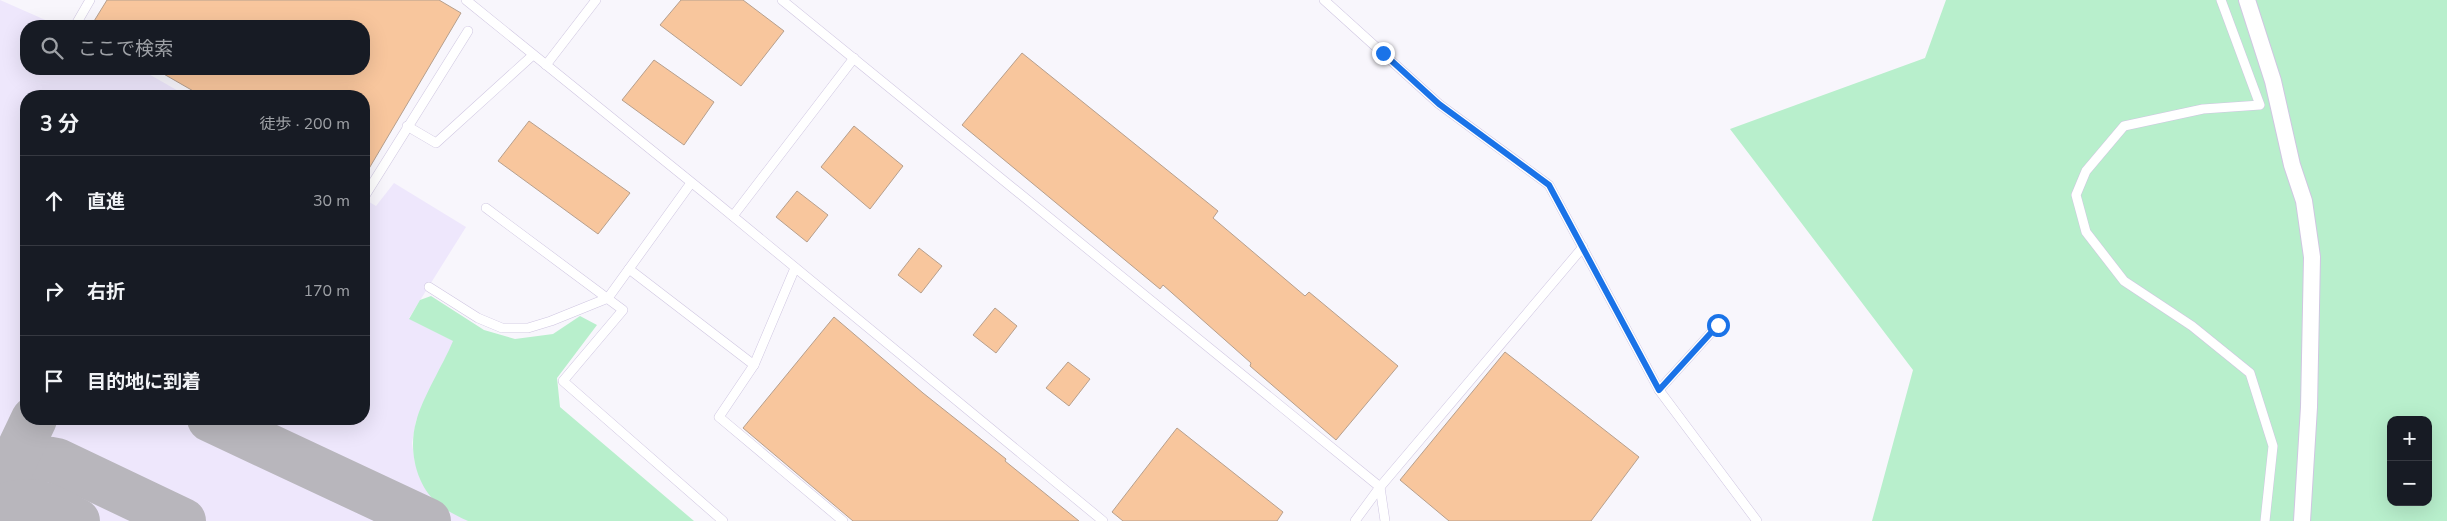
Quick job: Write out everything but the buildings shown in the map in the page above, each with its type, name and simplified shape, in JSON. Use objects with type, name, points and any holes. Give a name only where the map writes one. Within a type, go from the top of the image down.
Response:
[{"type":"street","points":[[2247,0],[2273,81],[2292,166],[2304,200],[2312,257],[2309,407],[2302,521]]},
{"type":"lane","points":[[78,20],[90,0]]},
{"type":"lane","points":[[466,0],[1103,521]]},
{"type":"lane","points":[[546,65],[596,0]]},
{"type":"lane","points":[[782,0],[1380,487],[1386,521]]},
{"type":"lane","points":[[1324,0],[1439,104],[1549,185],[1659,390],[1757,521]]},
{"type":"lane","points":[[2221,0],[2260,105],[2202,109],[2124,126],[2086,172],[2076,195],[2086,232],[2124,281],[2192,326],[2250,373],[2273,446],[2265,521]]},
{"type":"lane","points":[[370,188],[468,31]]},
{"type":"lane","points":[[408,126],[436,143],[533,54]]},
{"type":"lane","points":[[732,216],[854,58]]},
{"type":"lane","points":[[429,287],[478,318],[502,328],[528,328],[551,321],[608,298],[691,183]]},
{"type":"lane","points":[[486,208],[624,310],[563,381],[723,521]]},
{"type":"lane","points":[[1355,521],[1380,487],[1583,246]]},
{"type":"lane","points":[[795,268],[754,365],[719,417],[844,521]]},
{"type":"lane","points":[[629,269],[754,365]]},
{"type":"lane","points":[[1659,390],[1718,325]]},
{"type":"shaded area","points":[[0,0],[45,20],[20,20],[20,75],[150,75],[177,90],[20,90],[20,425],[370,425],[370,202],[376,206],[394,183],[466,227],[409,318],[454,341],[416,421],[412,443],[415,463],[440,505],[468,521],[0,521]]},
{"type":"green space","points":[[1946,0],[2447,0],[2447,521],[1872,521],[1913,370],[1730,129],[1925,58]]},
{"type":"green space","points":[[431,296],[484,330],[515,339],[553,334],[580,316],[597,325],[557,378],[560,407],[694,521],[468,521],[441,506],[425,489],[420,479],[416,468],[413,444],[419,413],[453,341],[409,319],[420,300]]},
{"type":"taxiway","points":[[3,484],[31,425]]},
{"type":"taxiway","points":[[223,425],[428,521]]},
{"type":"taxiway","points":[[7,476],[19,467],[37,460],[57,461],[183,521]]},
{"type":"taxiway","points":[[0,509],[11,504],[31,502],[49,507],[77,521]]},
{"type":"route","points":[[1383,53],[1439,104],[1549,185],[1659,390],[1718,325]]}]
